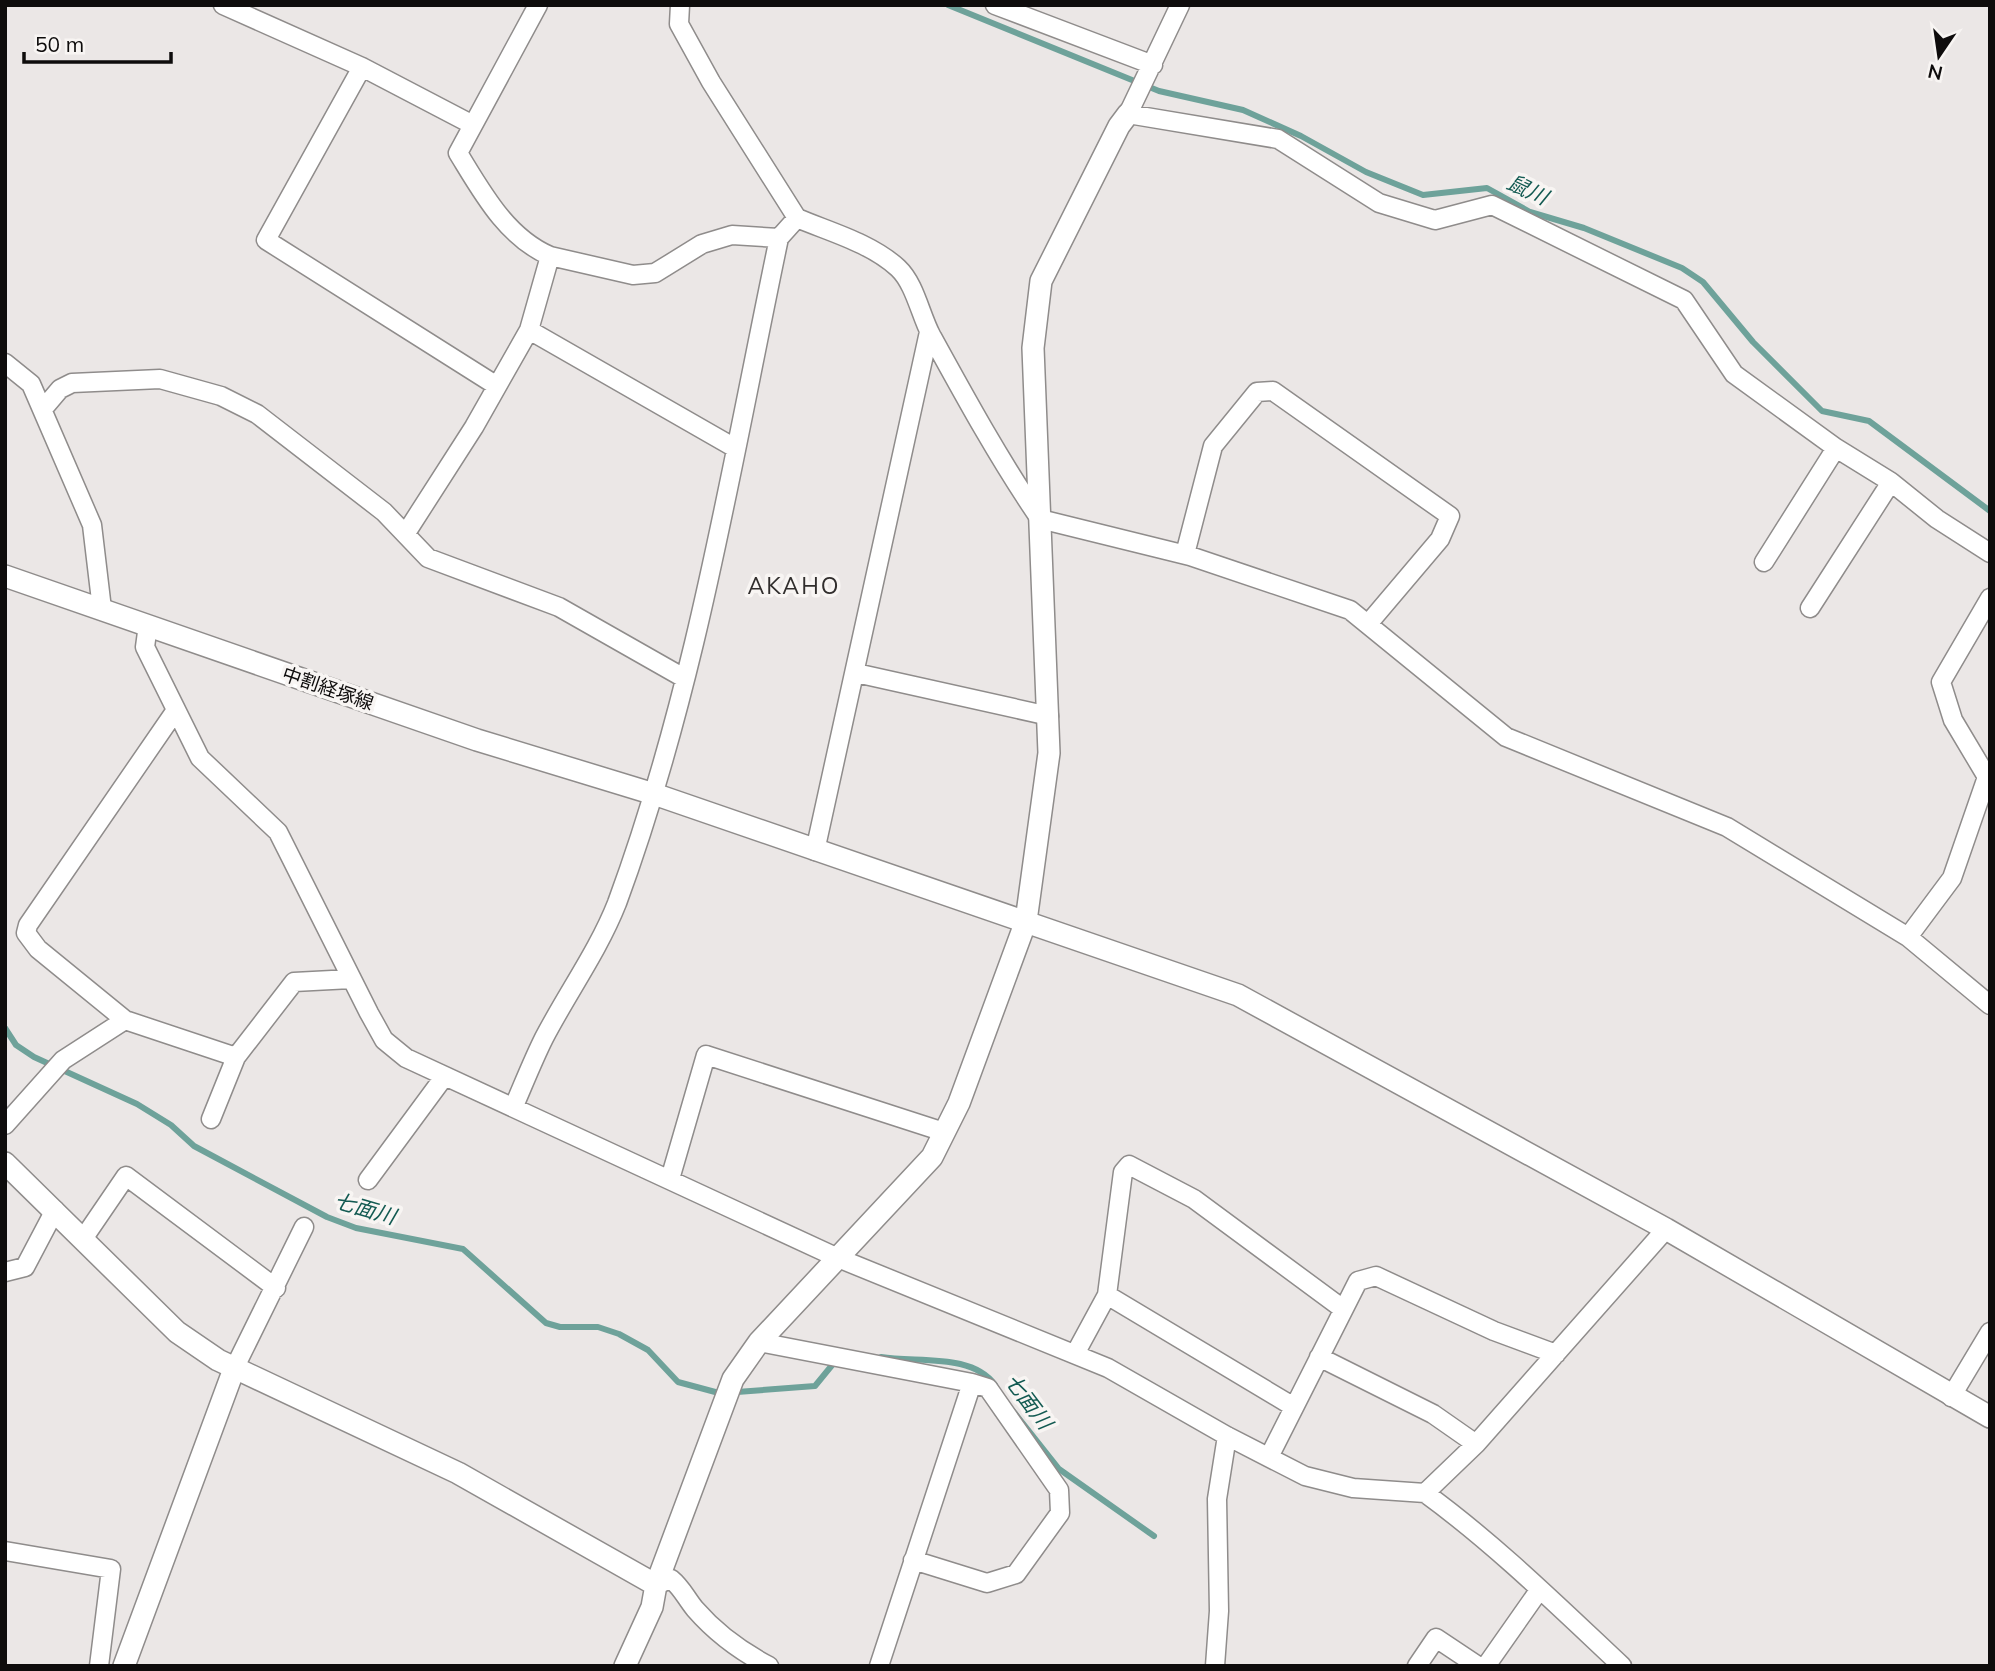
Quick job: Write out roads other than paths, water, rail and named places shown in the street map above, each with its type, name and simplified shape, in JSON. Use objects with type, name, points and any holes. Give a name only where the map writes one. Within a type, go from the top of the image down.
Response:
[{"type":"street","points":[[223,5],[362,67],[473,125]]},
{"type":"street","points":[[538,5],[458,153],[505,223],[537,251],[634,275],[655,273],[702,244],[732,235],[779,238]]},
{"type":"street","points":[[680,5],[679,24],[711,82],[797,218],[860,243],[896,266],[904,275],[929,332],[1015,483],[1040,519],[1185,554],[1350,610],[1506,737],[1727,827],[1908,937],[1990,1005]]},
{"type":"street","points":[[995,5],[1151,69]]},
{"type":"street","points":[[625,1666],[652,1607],[656,1585],[733,1379],[759,1342],[932,1157],[989,1027],[1026,921],[1049,753],[1033,348],[1041,281],[1119,126],[1133,105],[1180,5]]},
{"type":"street","points":[[362,67],[266,240],[497,386]]},
{"type":"street","points":[[1133,105],[1278,139],[1379,203],[1434,220],[1492,205],[1684,300],[1734,374],[1836,448],[1891,482],[1937,519],[1990,553]]},
{"type":"street","points":[[514,1106],[544,1038],[598,945],[616,904],[654,794],[704,603],[779,238],[797,218]]},
{"type":"street","points":[[406,533],[529,330],[550,256]]},
{"type":"street","points":[[529,330],[735,449]]},
{"type":"street","points":[[815,851],[929,332]]},
{"type":"street","points":[[5,363],[31,384],[92,525],[102,609]]},
{"type":"street","points":[[43,409],[60,389],[72,383],[160,379],[203,390],[257,414],[384,512],[428,558],[559,607],[591,628],[684,678]]},
{"type":"street","points":[[1185,554],[1213,446],[1257,392],[1273,391],[1450,516],[1440,539],[1368,624]]},
{"type":"street","points":[[1764,562],[1836,448]]},
{"type":"street","points":[[1810,608],[1891,482]]},
{"type":"street","name":"中割経塚線","points":[[5,576],[477,740],[654,794],[1238,995],[1666,1229],[1951,1397],[1990,1417]]},
{"type":"street","points":[[1908,937],[1952,878],[1987,777],[1953,720],[1941,682],[1990,598]]},
{"type":"street","points":[[148,625],[145,647],[200,758],[278,832],[384,1040],[406,1058],[838,1258],[1137,1382],[1227,1436],[1305,1476],[1353,1488],[1425,1493],[1457,1516],[1622,1666]]},
{"type":"street","points":[[856,673],[1049,716]]},
{"type":"street","points":[[176,710],[26,933],[38,949],[125,1020],[236,1058]]},
{"type":"street","points":[[211,1119],[236,1058],[294,982],[351,979]]},
{"type":"street","points":[[5,1125],[63,1060],[125,1020]]},
{"type":"street","points":[[670,1179],[706,1055],[944,1132]]},
{"type":"street","points":[[368,1180],[444,1077]]},
{"type":"street","points":[[5,1163],[177,1332],[234,1368],[458,1474],[656,1585]]},
{"type":"street","points":[[1074,1354],[1107,1295],[1123,1172],[1129,1165],[1194,1199],[1343,1309]]},
{"type":"street","points":[[83,1239],[125,1176],[276,1287]]},
{"type":"street","points":[[5,1272],[25,1267],[55,1210]]},
{"type":"street","points":[[124,1666],[234,1368],[304,1227]]},
{"type":"street","points":[[1425,1493],[1476,1444],[1666,1229]]},
{"type":"street","points":[[1269,1457],[1358,1281],[1376,1276],[1494,1331],[1556,1354]]},
{"type":"street","points":[[1107,1295],[1294,1407]]},
{"type":"street","points":[[1951,1397],[1990,1332]]},
{"type":"street","points":[[759,1342],[988,1388],[1059,1490],[1060,1513],[1016,1574],[987,1583],[913,1560]]},
{"type":"street","points":[[1319,1357],[1433,1414],[1476,1444]]},
{"type":"street","points":[[879,1666],[972,1384]]},
{"type":"street","points":[[1215,1666],[1219,1611],[1217,1499],[1227,1436]]},
{"type":"street","points":[[5,1551],[111,1569],[99,1666]]},
{"type":"street","points":[[656,1585],[671,1579],[686,1592],[694,1607],[737,1648],[769,1666]]},
{"type":"street","points":[[1486,1666],[1540,1589]]},
{"type":"street","points":[[1417,1666],[1436,1638],[1478,1666]]},
{"type":"waterway","name":"鼠川","points":[[948,5],[1159,91],[1243,110],[1301,136],[1366,172],[1423,195],[1487,188],[1530,212],[1584,228],[1682,268],[1703,282],[1753,342],[1822,411],[1869,421],[1990,511]]},
{"type":"waterway","name":"七面川","points":[[5,1028],[16,1045],[34,1057],[137,1104],[171,1125],[194,1146],[327,1217],[356,1228],[463,1249],[546,1323],[560,1327],[598,1327],[619,1334],[648,1350],[678,1382],[719,1393]]},
{"type":"waterway","name":"七面川","points":[[881,1357],[959,1364],[973,1368],[995,1385]]},
{"type":"waterway","name":"七面川","points":[[737,1392],[815,1386],[833,1364]]},
{"type":"waterway","name":"七面川","points":[[1013,1411],[1059,1469],[1154,1536]]},
{"type":"district","name":"AKAHO","points":[[794,585]]}]
